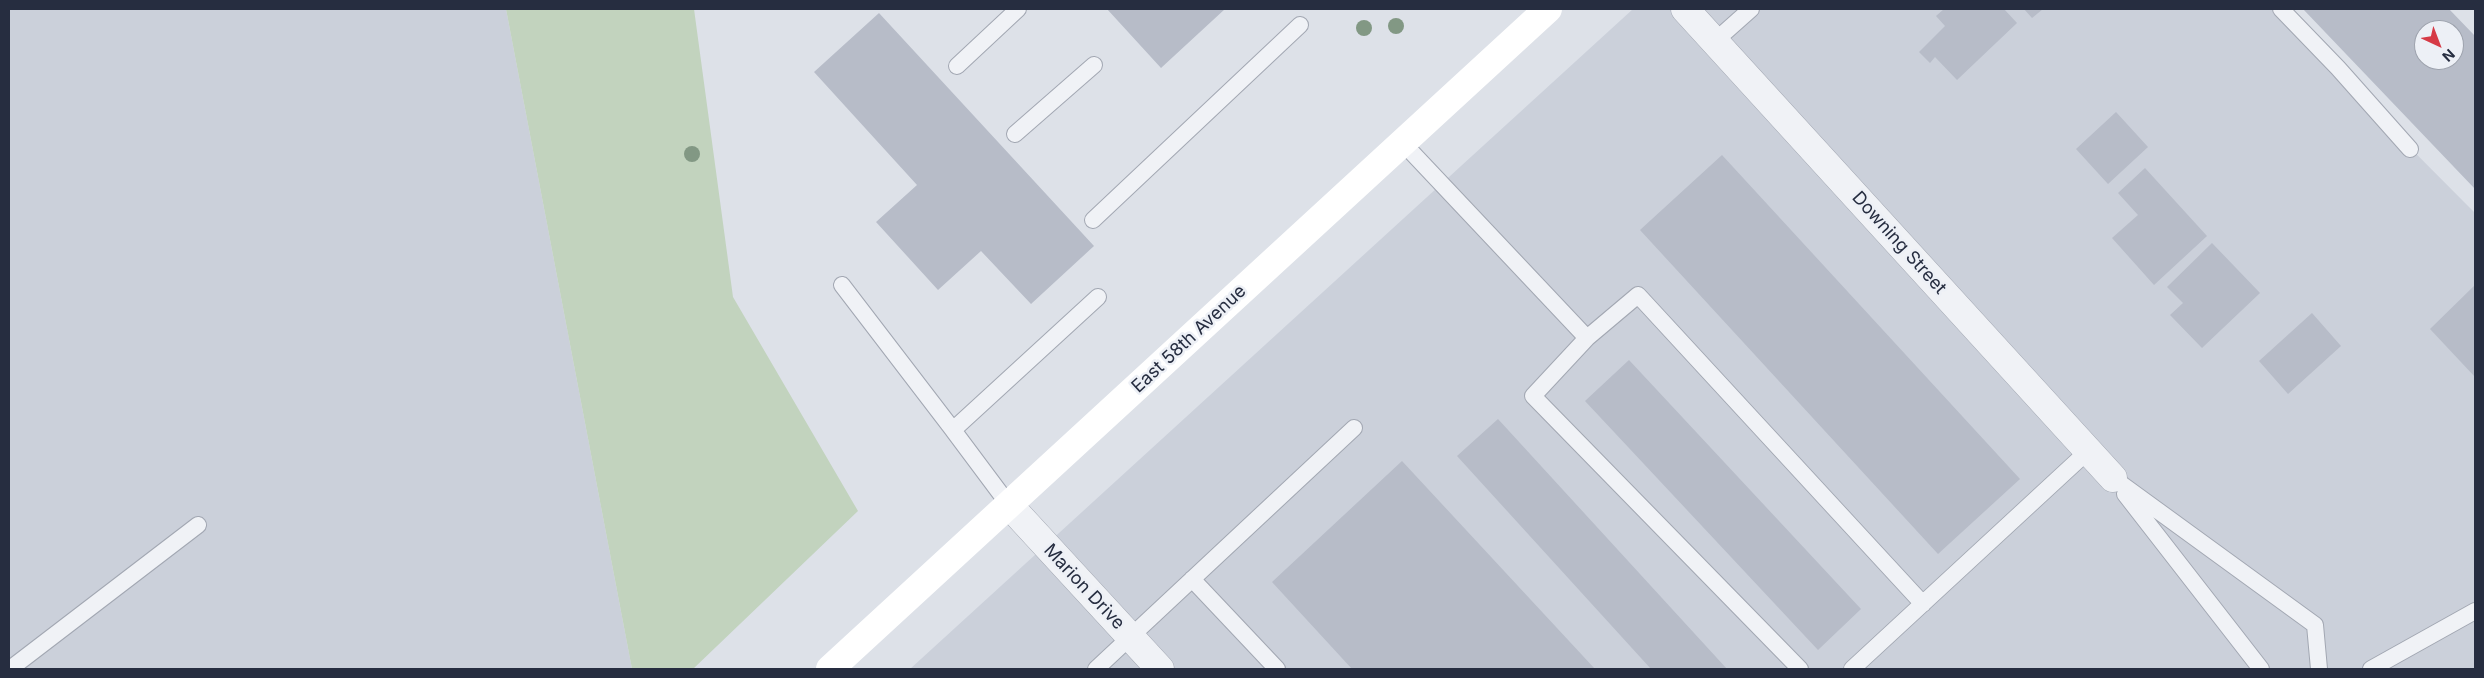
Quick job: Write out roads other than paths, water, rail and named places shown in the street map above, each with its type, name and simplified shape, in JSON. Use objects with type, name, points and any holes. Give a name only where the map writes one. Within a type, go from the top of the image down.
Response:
[{"type":"main road","name":"East 58th Avenue","points":[[830,669],[1548,9]]},
{"type":"street","name":"Downing Street","points":[[1685,9],[2113,478]]},
{"type":"street","name":"Marion Drive","points":[[1009,505],[1160,669]]},
{"type":"lane","points":[[957,66],[1018,9]]},
{"type":"lane","points":[[1715,41],[1751,9]]},
{"type":"lane","points":[[2281,9],[2338,68],[2410,148]]},
{"type":"lane","points":[[1093,220],[1300,25]]},
{"type":"lane","points":[[1015,134],[1094,65]]},
{"type":"lane","points":[[1403,143],[1587,338]]},
{"type":"lane","points":[[842,285],[1009,505]]},
{"type":"lane","points":[[1800,669],[1533,396],[1587,338],[1638,295],[1923,604]]},
{"type":"lane","points":[[953,430],[1098,297]]},
{"type":"lane","points":[[1096,669],[1354,428]]},
{"type":"lane","points":[[1852,669],[2088,451]]},
{"type":"lane","points":[[2113,478],[2261,669]]},
{"type":"lane","points":[[2113,478],[2315,625],[2319,669]]},
{"type":"lane","points":[[10,669],[198,525]]},
{"type":"lane","points":[[1192,579],[1277,669]]},
{"type":"lane","points":[[2371,669],[2475,611]]}]
